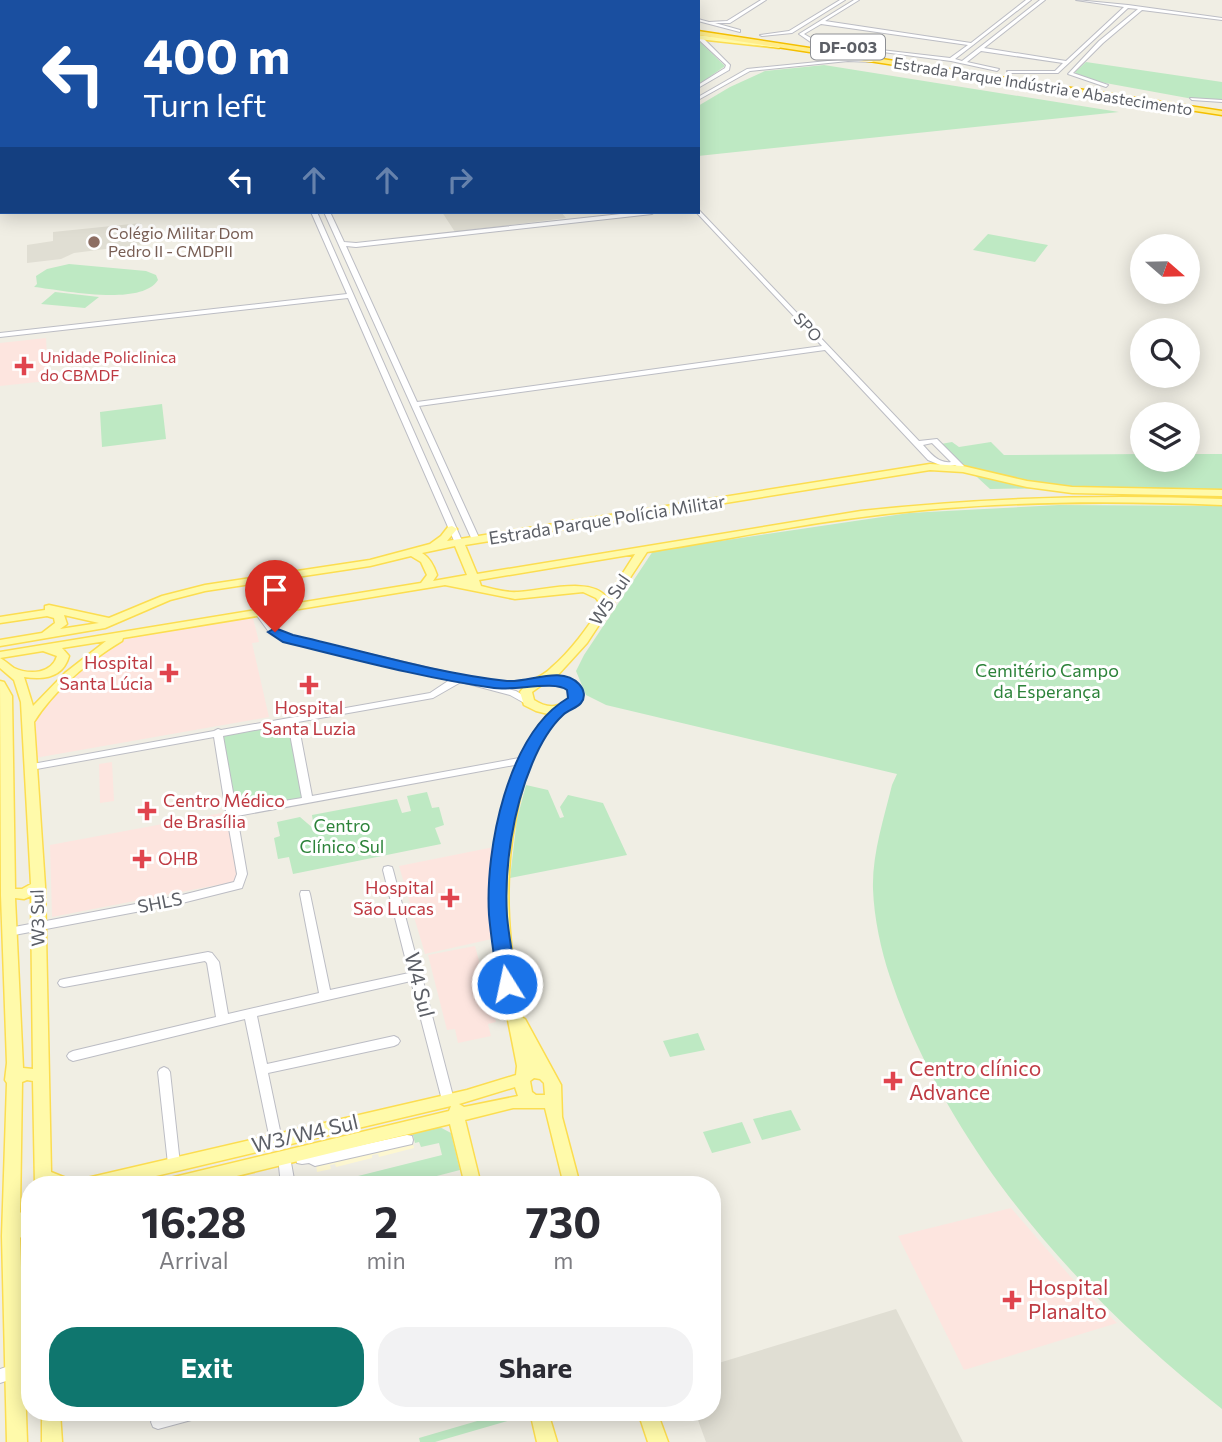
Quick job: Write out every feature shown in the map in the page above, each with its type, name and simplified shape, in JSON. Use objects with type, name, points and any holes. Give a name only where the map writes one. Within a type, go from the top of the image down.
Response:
[{"type":"highway","name":"Estrada Parque Indústria e Abastecimento","points":[[700,22],[738,31],[1222,102]]},
{"type":"highway","name":"Estrada Parque Indústria e Abastecimento","points":[[700,36],[783,46],[1220,113]]},
{"type":"highway","points":[[844,56],[834,51],[855,48]]},
{"type":"highway","points":[[1024,83],[1043,82],[1041,78],[1030,75]]},
{"type":"highway","points":[[1062,88],[1052,84],[1072,81]]},
{"type":"main road","name":"Estrada Parque Polícia Militar","points":[[1,653],[16,641],[113,622],[177,594],[370,563],[431,547],[461,549],[476,540],[930,463],[960,466],[1027,484],[1072,490],[1222,493]]},
{"type":"main road","points":[[1173,500],[1202,497],[1194,491]]},
{"type":"main road","name":"Estrada Parque Polícia Militar","points":[[1,653],[861,514],[1022,500],[1222,502]]},
{"type":"main road","points":[[480,591],[471,578],[461,549],[593,522]]},
{"type":"main road","points":[[431,547],[445,538],[452,529]]},
{"type":"main road","name":"W5 Sul","points":[[538,682],[557,671],[575,650],[643,550]]},
{"type":"main road","points":[[410,552],[421,556],[427,563],[432,575],[425,585]]},
{"type":"main road","points":[[589,558],[619,560],[632,568]]},
{"type":"main road","points":[[443,582],[515,596],[584,589],[600,596],[607,606]]},
{"type":"main road","points":[[0,618],[55,608],[113,622]]},
{"type":"main road","points":[[0,618],[51,613],[62,619],[61,624],[53,630],[16,641]]},
{"type":"main road","points":[[27,724],[46,698],[110,643],[148,631]]},
{"type":"main road","points":[[1,653],[13,671],[43,675],[59,667],[64,659],[57,650],[26,651]]},
{"type":"main road","name":"W5 Sul","points":[[560,709],[572,703],[576,697],[576,691],[568,682],[569,666],[575,650]]},
{"type":"main road","name":"W3 Sul","points":[[13,671],[25,689],[33,788],[38,886],[39,1077],[43,1176]]},
{"type":"main road","points":[[538,736],[539,720],[526,692],[538,682],[568,682]]},
{"type":"main road","name":"W3 Sul","points":[[0,685],[4,700],[8,790],[6,895],[9,932],[6,985],[14,1072],[11,1236],[6,1286],[15,1371],[17,1442]]},
{"type":"main road","points":[[530,704],[545,710],[560,709]]},
{"type":"main road","points":[[560,709],[538,736],[518,779],[504,834],[498,884],[498,915],[504,970],[516,1017],[554,1087],[554,1118],[570,1176]]},
{"type":"main road","points":[[8,790],[18,786],[33,788]]},
{"type":"main road","points":[[6,895],[26,894],[38,886]]},
{"type":"main road","points":[[516,1017],[516,1031],[525,1066],[522,1089],[532,1102],[540,1103],[552,1099]]},
{"type":"main road","points":[[14,1072],[40,1055]]},
{"type":"main road","points":[[14,1072],[39,1077]]},
{"type":"main road","points":[[523,1077],[534,1072],[545,1073]]},
{"type":"main road","name":"W3/W4 Sul","points":[[142,1176],[174,1164],[467,1096],[523,1077]]},
{"type":"main road","points":[[467,1096],[456,1116],[471,1176]]},
{"type":"main road","name":"W3/W4 Sul","points":[[211,1176],[513,1102],[532,1102]]},
{"type":"main road","points":[[438,1120],[451,1123],[460,1134]]},
{"type":"main road","points":[[321,1131],[324,1148]]},
{"type":"main road","points":[[11,1236],[21,1224]]},
{"type":"main road","points":[[51,1421],[52,1442]]},
{"type":"main road","points":[[541,1421],[547,1442]]},
{"type":"main road","points":[[651,1421],[658,1442]]},
{"type":"street","points":[[731,20],[764,0]]},
{"type":"street","points":[[727,27],[775,0]]},
{"type":"street","points":[[762,34],[784,34],[843,0],[855,1]]},
{"type":"street","points":[[951,60],[1029,0]]},
{"type":"street","points":[[964,62],[1009,24],[1043,0]]},
{"type":"street","points":[[1078,0],[1222,17]]},
{"type":"street","points":[[814,42],[800,36],[855,1]]},
{"type":"street","points":[[1103,1],[1140,10],[1179,11]]},
{"type":"street","points":[[1009,72],[1050,73],[1127,8]]},
{"type":"street","points":[[1106,86],[1070,76],[1102,41],[1140,10]]},
{"type":"street","points":[[818,15],[824,23],[953,44],[974,53]]},
{"type":"street","points":[[700,22],[738,21]]},
{"type":"street","points":[[712,22],[738,31]]},
{"type":"street","points":[[998,23],[1009,24]]},
{"type":"street","points":[[798,27],[809,29]]},
{"type":"street","points":[[978,37],[991,39]]},
{"type":"street","points":[[700,38],[728,65],[727,69],[700,86]]},
{"type":"street","points":[[1091,39],[1102,41]]},
{"type":"street","points":[[981,47],[1068,60]]},
{"type":"street","points":[[855,48],[964,62],[997,70]]},
{"type":"street","points":[[1078,51],[1091,53]]},
{"type":"street","points":[[700,96],[749,70],[852,59],[879,61]]},
{"type":"street","points":[[1060,67],[1074,69]]},
{"type":"street","name":"SPO","points":[[700,213],[917,443],[930,463]]},
{"type":"street","points":[[315,214],[461,549]]},
{"type":"street","points":[[328,214],[476,540]]},
{"type":"street","points":[[344,247],[634,214]]},
{"type":"street","points":[[320,229],[334,228]]},
{"type":"street","points":[[0,334],[307,298],[362,286]]},
{"type":"street","points":[[360,318],[374,316]]},
{"type":"street","points":[[414,404],[827,348]]},
{"type":"street","points":[[383,373],[399,371]]},
{"type":"street","points":[[407,428],[424,425]]},
{"type":"street","name":"SPO","points":[[917,443],[934,441],[960,466]]},
{"type":"street","points":[[420,457],[430,458],[437,455]]},
{"type":"street","points":[[265,612],[270,627],[281,635],[463,679],[513,693],[530,704]]},
{"type":"street","points":[[282,645],[305,642]]},
{"type":"street","points":[[441,690],[449,676]]},
{"type":"street","points":[[31,767],[422,697],[463,679],[503,685],[538,682]]},
{"type":"street","points":[[285,722],[295,733],[307,799]]},
{"type":"street","name":"SHLS","points":[[9,932],[178,900],[238,885],[242,874],[218,732]]},
{"type":"street","points":[[230,814],[525,760]]},
{"type":"street","name":"W4 Sul","points":[[388,870],[448,1100]]},
{"type":"street","points":[[305,894],[325,995]]},
{"type":"street","points":[[64,983],[199,956],[211,959],[223,1021]]},
{"type":"street","points":[[73,1056],[417,975]]},
{"type":"street","points":[[250,1013],[276,1140]]},
{"type":"street","points":[[261,1070],[394,1041]]},
{"type":"street","points":[[164,1072],[174,1164]]},
{"type":"street","points":[[287,1176],[284,1160],[311,1157],[316,1161],[407,1140]]},
{"type":"shaded area","points":[[443,214],[563,214],[566,218],[455,232]]},
{"type":"shaded area","name":"Colégio Militar Dom Pedro II - CMDPII","points":[[141,223],[145,244],[74,253],[61,259],[27,263],[27,245],[53,241],[53,232]]},
{"type":"shaded area","name":"Unidade Policlinica do CBMDF","points":[[46,338],[48,374],[57,373],[57,380],[0,386],[0,343]]},
{"type":"shaded area","name":"Hospital Santa Lúcia","points":[[253,618],[259,642],[252,643],[269,717],[35,758],[35,720],[39,712],[58,691],[114,644],[140,634]]},
{"type":"shaded area","points":[[112,762],[114,801],[100,803],[99,764]]},
{"type":"shaded area","name":"OHB","points":[[227,812],[238,881],[52,917],[50,845]]},
{"type":"shaded area","name":"Hospital São Lucas","points":[[494,847],[491,876],[496,938],[425,954],[399,866]]},
{"type":"shaded area","points":[[475,946],[496,1022],[488,1024],[491,1036],[458,1043],[455,1029],[447,1030],[428,955]]},
{"type":"shaded area","name":"Hospital Planalto","points":[[1011,1208],[1070,1276],[1117,1323],[964,1370],[898,1236]]},
{"type":"shaded area","points":[[896,1309],[963,1442],[706,1442],[698,1421],[721,1421],[721,1362]]},
{"type":"green space","points":[[700,42],[725,66],[700,84]]},
{"type":"green space","points":[[1086,62],[1222,82],[1222,100],[1193,99],[1078,78],[1075,72]]},
{"type":"green space","points":[[824,65],[1119,112],[700,156],[700,105],[765,71]]},
{"type":"green space","points":[[988,234],[1048,245],[1035,262],[973,250]]},
{"type":"green space","points":[[69,264],[146,271],[156,275],[158,280],[149,288],[119,295],[34,287],[37,284],[36,276],[47,269]]},
{"type":"green space","points":[[55,292],[99,297],[85,308],[41,304]]},
{"type":"green space","points":[[162,404],[166,439],[102,447],[100,412]]},
{"type":"green space","points":[[952,442],[959,447],[991,442],[1004,455],[1130,454],[1130,472],[1200,472],[1200,454],[1222,454],[1222,492],[1130,487],[990,489],[941,444]]},
{"type":"green space","name":"Cemitério Campo da Esperança","points":[[1059,505],[1222,506],[1222,1409],[1118,1318],[1024,1216],[983,1161],[947,1102],[915,1041],[890,977],[881,945],[873,889],[876,849],[897,774],[606,705],[586,695],[576,671],[653,551],[909,513]]},
{"type":"green space","points":[[285,722],[293,729],[307,799],[230,814],[218,732]]},
{"type":"green space","points":[[526,785],[548,790],[560,818],[564,817],[560,807],[568,795],[603,803],[627,855],[510,878],[517,819]]},
{"type":"green space","name":"Centro Clínico Sul","points":[[427,792],[432,808],[439,807],[444,825],[435,828],[441,844],[293,874],[289,857],[278,859],[274,838],[280,836],[277,822],[300,817],[314,829],[312,815],[397,799],[402,813],[411,811],[407,796]]},
{"type":"green space","points":[[698,1033],[705,1050],[670,1057],[663,1041]]},
{"type":"green space","points":[[791,1110],[801,1130],[762,1140],[753,1119]]},
{"type":"green space","points":[[742,1122],[751,1143],[712,1153],[703,1132]]},
{"type":"green space","points":[[436,1125],[451,1133],[460,1170],[437,1176],[358,1176],[442,1155],[439,1143],[421,1147],[419,1142],[415,1143],[411,1128]]},
{"type":"green space","points":[[477,1421],[508,1421],[435,1442],[420,1442],[419,1438]]},
{"type":"sand","points":[[411,1135],[414,1148],[379,1157],[378,1154],[372,1155],[372,1158],[336,1167],[335,1164],[330,1165],[331,1169],[317,1172],[315,1157]]},
{"type":"place","name":"Colégio Militar Dom Pedro II - CMDPII","points":[[94,242]]},
{"type":"place","name":"Unidade Policlinica do CBMDF","points":[[24,366]]},
{"type":"place","name":"Hospital Santa Lúcia","points":[[169,673]]},
{"type":"place","name":"Hospital Santa Luzia","points":[[309,685]]},
{"type":"place","name":"Centro Médico de Brasília","points":[[147,811]]},
{"type":"place","name":"OHB","points":[[142,859]]},
{"type":"place","name":"Hospital São Lucas","points":[[450,898]]},
{"type":"place","name":"Centro clínico Advance","points":[[893,1081]]},
{"type":"place","name":"Hospital Planalto","points":[[1012,1300]]},
{"type":"route","points":[[275,632],[289,638],[465,680],[512,686],[544,680],[562,680],[568,682],[576,691],[575,701],[560,709],[548,722],[525,760],[504,834],[498,884],[498,915],[507,984]]}]
